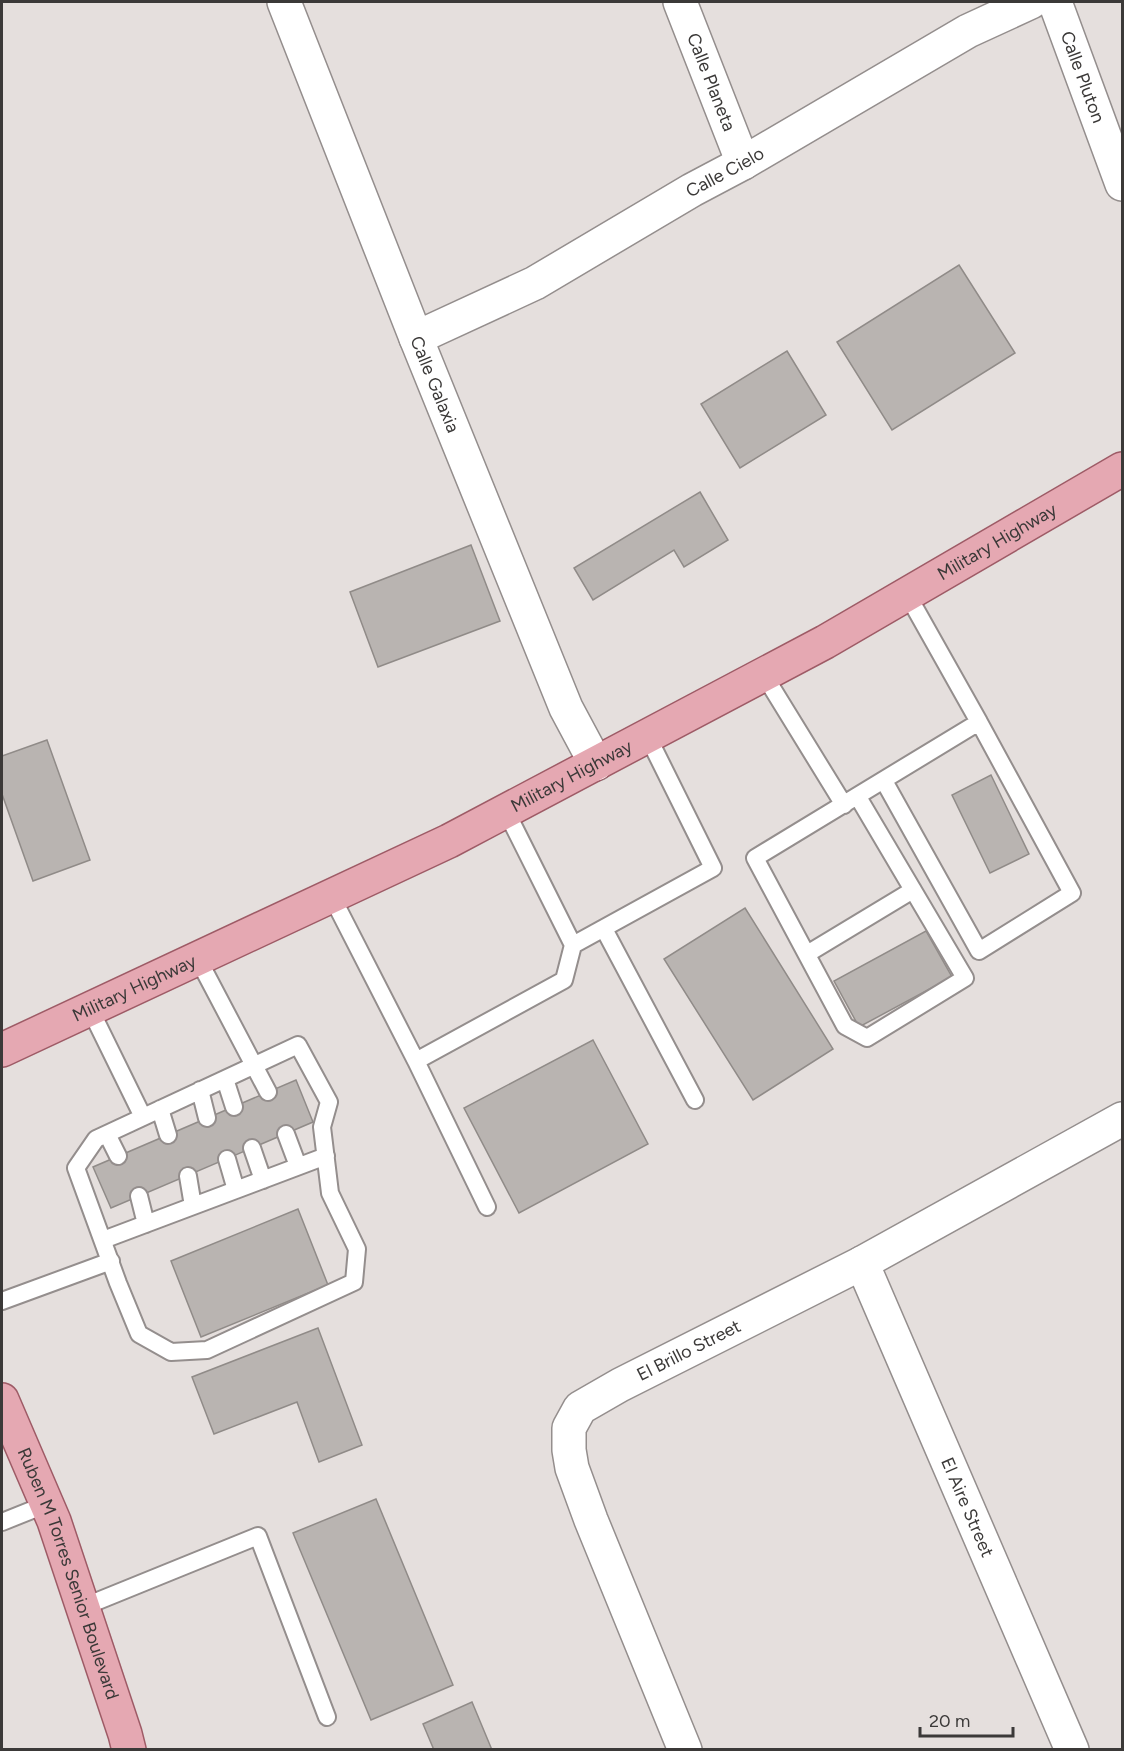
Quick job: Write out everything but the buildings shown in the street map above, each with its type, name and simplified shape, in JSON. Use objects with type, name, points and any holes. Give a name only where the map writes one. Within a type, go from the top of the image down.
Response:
[{"type":"main road","name":"Military Highway","points":[[2,1050],[449,842],[825,642],[1122,469]]},
{"type":"main road","name":"Ruben M Torres Senior Boulevard","points":[[2,1400],[54,1521],[129,1749]]},
{"type":"street","name":"Calle Galaxia","points":[[284,2],[416,338],[566,708],[596,764]]},
{"type":"street","name":"Calle Planeta","points":[[680,2],[743,163]]},
{"type":"street","name":"Calle Cielo","points":[[416,338],[535,283],[968,31],[1031,2]]},
{"type":"street","name":"Calle Pluton","points":[[1055,2],[1122,184]]},
{"type":"street","name":"El Brillo Street","points":[[685,1749],[572,1468],[569,1428],[580,1408],[862,1263],[1122,1119]]},
{"type":"street","name":"El Aire Street","points":[[862,1263],[1072,1749]]},
{"type":"lane","points":[[885,781],[979,951],[1072,893],[980,722],[907,594]]},
{"type":"lane","points":[[764,675],[851,801],[913,890],[965,978],[867,1038],[844,1026],[755,858],[851,801],[885,781],[980,722]]},
{"type":"lane","points":[[573,945],[713,868],[648,737]]},
{"type":"lane","points":[[416,1061],[564,980],[573,945],[506,812]]},
{"type":"lane","points":[[807,954],[913,890]]},
{"type":"lane","points":[[332,897],[487,1207]]},
{"type":"lane","points":[[604,929],[695,1100]]},
{"type":"lane","points":[[198,959],[268,1092]]},
{"type":"lane","points":[[90,1009],[143,1117]]},
{"type":"lane","points":[[298,1045],[328,1102],[322,1127],[330,1193],[357,1249],[354,1282],[207,1350],[171,1352],[139,1334],[76,1168],[96,1139],[255,1065],[298,1045]]},
{"type":"lane","points":[[225,1079],[234,1107]]},
{"type":"lane","points":[[200,1090],[207,1118]]},
{"type":"lane","points":[[160,1109],[168,1135]]},
{"type":"lane","points":[[107,1134],[118,1156]]},
{"type":"lane","points":[[286,1134],[298,1166]]},
{"type":"lane","points":[[252,1148],[263,1180]]},
{"type":"lane","points":[[103,1240],[326,1156]]},
{"type":"lane","points":[[227,1159],[236,1190]]},
{"type":"lane","points":[[188,1176],[193,1206]]},
{"type":"lane","points":[[139,1197],[146,1224]]},
{"type":"lane","points":[[2,1301],[111,1261]]},
{"type":"lane","points":[[2,1522],[47,1504]]},
{"type":"lane","points":[[83,1607],[258,1536],[327,1717]]}]
